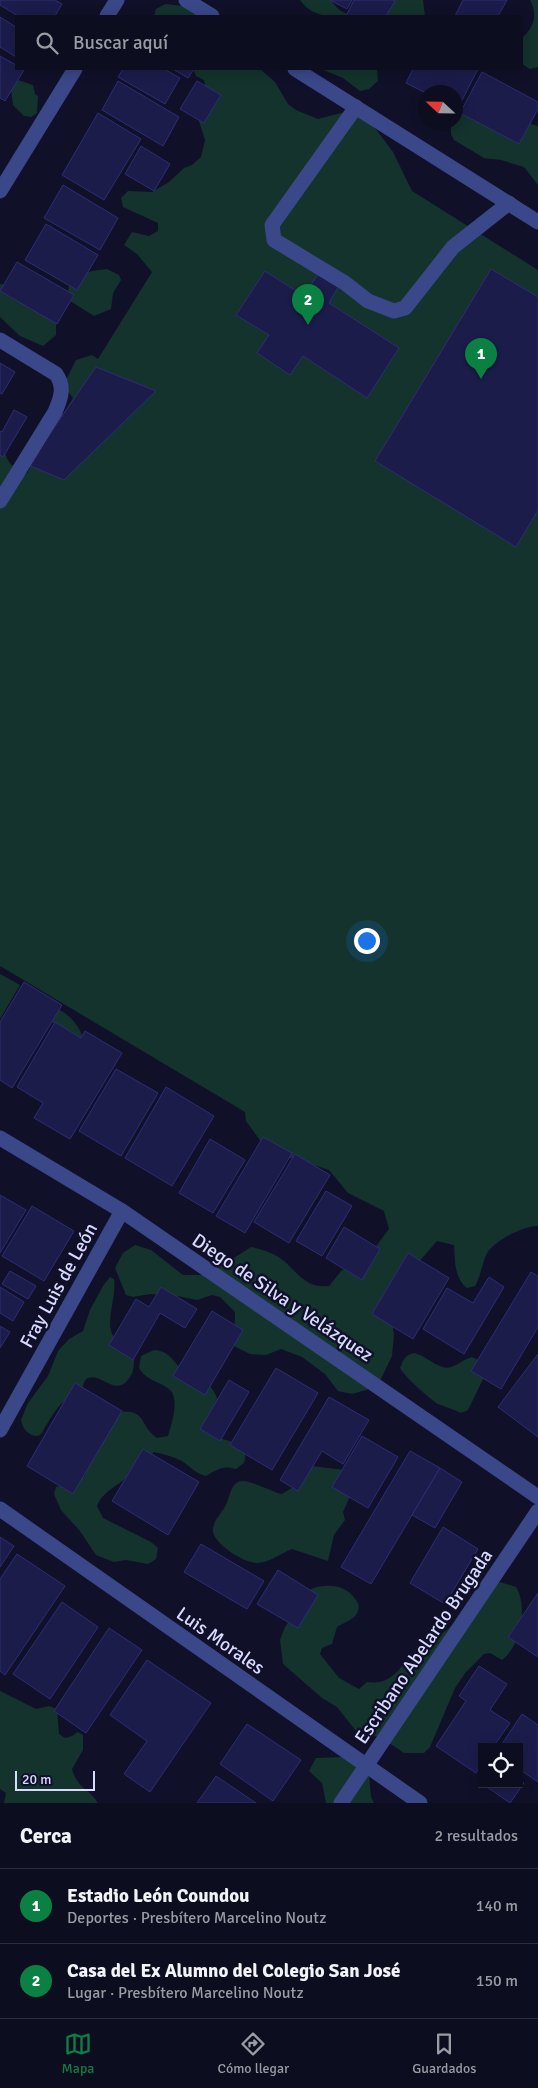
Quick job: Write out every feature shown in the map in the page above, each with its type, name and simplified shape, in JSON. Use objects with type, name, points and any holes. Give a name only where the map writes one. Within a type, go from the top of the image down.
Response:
[{"type":"street","points":[[108,15],[117,0]]},
{"type":"street","points":[[186,0],[210,15]]},
{"type":"street","points":[[0,192],[74,70]]},
{"type":"street","points":[[297,70],[538,222]]},
{"type":"street","points":[[356,107],[272,225],[271,232],[274,240],[345,283],[368,301],[394,311],[405,308],[454,247],[509,204]]},
{"type":"street","points":[[0,340],[56,374],[62,383],[61,398],[55,412],[0,501]]},
{"type":"street","name":"Diego de Silva y Velázquez","points":[[0,1138],[122,1211],[538,1496]]},
{"type":"street","name":"Fray Luis de León","points":[[0,1430],[122,1211]]},
{"type":"street","name":"Luis Morales","points":[[0,1509],[420,1803]]},
{"type":"street","name":"Escribano Abelardo Brugada","points":[[341,1803],[538,1511]]},
{"type":"green space","points":[[300,0],[331,0],[342,11],[354,15],[322,15],[306,6]]},
{"type":"green space","points":[[388,0],[423,0],[425,15],[381,15]]},
{"type":"green space","points":[[530,0],[538,0],[538,67],[530,69],[523,65],[523,37],[534,20]]},
{"type":"green space","points":[[165,4],[184,6],[199,15],[154,15],[156,9]]},
{"type":"green space","points":[[193,70],[261,70],[275,82],[288,104],[296,110],[318,119],[349,111],[369,120],[393,152],[412,191],[538,270],[538,1226],[518,1231],[491,1248],[487,1253],[475,1286],[467,1288],[457,1274],[454,1245],[437,1241],[416,1265],[392,1321],[394,1335],[392,1356],[377,1387],[352,1394],[338,1391],[325,1374],[302,1357],[281,1349],[266,1355],[250,1354],[234,1346],[235,1312],[220,1297],[212,1295],[197,1300],[172,1295],[150,1294],[133,1297],[126,1295],[115,1268],[123,1253],[135,1245],[151,1250],[183,1275],[205,1275],[212,1265],[231,1260],[251,1247],[277,1256],[313,1285],[329,1286],[342,1270],[362,1265],[389,1229],[384,1211],[348,1193],[329,1170],[293,1158],[283,1158],[262,1143],[246,1121],[245,1112],[0,966],[0,435],[9,461],[15,468],[27,473],[73,398],[66,389],[66,380],[76,360],[92,355],[98,359],[152,272],[137,254],[124,245],[132,232],[149,236],[158,231],[158,223],[123,207],[121,198],[128,191],[152,192],[169,182],[184,168],[192,165],[201,157],[205,140],[197,115],[206,90],[204,80],[196,76]]},
{"type":"green space","points":[[323,70],[377,70],[378,81],[369,89],[360,91],[343,78]]},
{"type":"green space","points":[[18,80],[33,85],[35,94],[38,96],[37,113],[31,117],[24,116],[13,105],[11,89]]},
{"type":"green space","points":[[463,106],[470,106],[538,126],[538,185],[524,167],[501,160],[484,158],[454,140],[451,130],[463,130]]},
{"type":"green space","points":[[107,269],[119,275],[121,280],[113,293],[111,309],[94,316],[70,301],[68,291],[73,279],[84,273]]},
{"type":"green space","points":[[0,284],[9,285],[56,322],[56,335],[43,346],[20,336],[0,317]]},
{"type":"green space","points":[[0,974],[20,985],[0,1019]]},
{"type":"green space","points":[[56,1009],[65,1013],[73,1021],[80,1030],[83,1040],[57,1026],[50,1020]]},
{"type":"green space","points":[[110,1277],[114,1279],[114,1294],[110,1318],[111,1332],[118,1342],[134,1356],[134,1367],[131,1375],[122,1385],[117,1386],[98,1378],[86,1379],[80,1391],[65,1400],[59,1407],[42,1433],[38,1436],[29,1434],[21,1420],[28,1403],[48,1376],[58,1351],[69,1339],[83,1331],[90,1310]]},
{"type":"green space","points":[[154,1350],[167,1354],[184,1371],[206,1383],[211,1388],[218,1401],[219,1438],[233,1442],[246,1452],[244,1463],[236,1469],[224,1468],[206,1476],[176,1458],[154,1452],[150,1455],[124,1480],[107,1493],[97,1506],[103,1518],[151,1542],[158,1548],[156,1559],[148,1564],[126,1560],[114,1562],[96,1555],[80,1531],[61,1510],[54,1494],[56,1487],[85,1476],[86,1469],[115,1412],[138,1415],[157,1438],[168,1436],[175,1406],[173,1394],[166,1387],[145,1376],[139,1368],[141,1356]]},
{"type":"green space","points":[[414,1353],[446,1368],[472,1357],[478,1360],[484,1377],[468,1410],[461,1413],[438,1404],[406,1376],[400,1368],[405,1358]]},
{"type":"green space","points":[[312,1466],[344,1470],[352,1492],[343,1512],[345,1520],[334,1535],[328,1561],[292,1549],[266,1561],[251,1562],[229,1551],[213,1534],[214,1524],[226,1505],[232,1489],[238,1482],[247,1481],[282,1494],[295,1486]]},
{"type":"green space","points":[[500,1582],[516,1587],[522,1604],[521,1625],[514,1645],[509,1654],[502,1660],[490,1653],[484,1654],[466,1672],[455,1688],[430,1747],[424,1753],[404,1753],[382,1738],[356,1731],[337,1707],[322,1698],[283,1664],[280,1640],[285,1627],[311,1589],[324,1586],[342,1588],[352,1595],[358,1604],[359,1608],[356,1615],[337,1627],[332,1644],[322,1648],[320,1654],[339,1678],[359,1689],[367,1682],[384,1681],[390,1678],[416,1650],[448,1629]]},
{"type":"green space","points":[[0,1691],[36,1709],[49,1706],[57,1709],[59,1734],[65,1738],[78,1732],[83,1735],[83,1750],[72,1769],[80,1785],[98,1803],[4,1803],[6,1793],[0,1789]]},
{"type":"green space","points":[[342,1757],[369,1773],[371,1797],[374,1803],[326,1803],[322,1783],[309,1771],[316,1758]]},
{"type":"building","points":[[0,0],[55,0],[62,4],[56,15],[16,15],[0,5]]},
{"type":"building","points":[[330,0],[352,0],[347,9]]},
{"type":"building","points":[[354,0],[395,1],[387,15],[346,15]]},
{"type":"building","points":[[463,0],[507,0],[499,15],[456,15]]},
{"type":"building","points":[[0,17],[15,26],[15,56],[0,47]]},
{"type":"building","points":[[0,56],[15,64],[15,70],[24,70],[5,101],[0,98]]},
{"type":"building","points":[[122,70],[166,70],[180,78],[165,104],[118,77]]},
{"type":"building","points":[[175,70],[193,70],[188,78]]},
{"type":"building","points":[[412,70],[477,70],[463,98],[463,85],[418,85],[418,89],[406,83]]},
{"type":"building","points":[[482,72],[538,102],[538,109],[519,144],[463,115],[463,107]]},
{"type":"building","points":[[118,81],[179,117],[163,146],[102,110]]},
{"type":"building","points":[[197,81],[221,95],[204,123],[180,109]]},
{"type":"building","points":[[98,113],[141,139],[104,200],[62,175]]},
{"type":"building","points":[[141,146],[170,164],[154,191],[125,174]]},
{"type":"building","points":[[63,185],[118,218],[100,250],[44,218]]},
{"type":"building","points":[[46,224],[98,255],[77,290],[25,260]]},
{"type":"building","points":[[17,262],[74,295],[57,324],[0,291]]},
{"type":"building","points":[[491,269],[538,297],[538,510],[516,547],[375,461]]},
{"type":"building","points":[[265,271],[304,296],[320,271],[340,284],[329,303],[399,348],[367,398],[303,356],[290,375],[257,353],[269,335],[236,315]]},
{"type":"building","points":[[0,363],[15,372],[2,394],[0,393]]},
{"type":"building","points":[[96,367],[156,391],[64,480],[28,465]]},
{"type":"building","points":[[14,410],[27,417],[3,457],[0,455],[0,431],[2,432]]},
{"type":"building","points":[[24,982],[62,1005],[12,1088],[0,1080],[0,1022]]},
{"type":"building","points":[[55,1022],[81,1038],[85,1031],[122,1053],[70,1139],[34,1118],[43,1103],[17,1087]]},
{"type":"building","points":[[116,1069],[158,1093],[121,1156],[79,1131]]},
{"type":"building","points":[[166,1087],[214,1116],[172,1186],[125,1158]]},
{"type":"building","points":[[263,1137],[292,1153],[245,1233],[216,1216]]},
{"type":"building","points":[[210,1139],[245,1160],[213,1213],[179,1193]]},
{"type":"building","points":[[295,1154],[330,1175],[289,1243],[254,1222]]},
{"type":"building","points":[[326,1191],[352,1206],[322,1256],[296,1241]]},
{"type":"building","points":[[0,1195],[26,1210],[0,1253]]},
{"type":"building","points":[[32,1206],[74,1231],[44,1281],[2,1256]]},
{"type":"building","points":[[344,1227],[380,1249],[362,1280],[326,1258]]},
{"type":"building","points":[[408,1253],[449,1278],[413,1339],[372,1314]]},
{"type":"building","points":[[10,1271],[36,1286],[28,1299],[2,1284]]},
{"type":"building","points":[[531,1272],[538,1276],[538,1327],[501,1389],[471,1371]]},
{"type":"building","points":[[489,1277],[504,1287],[464,1354],[423,1329],[447,1288],[473,1303]]},
{"type":"building","points":[[0,1287],[24,1302],[13,1321],[0,1313]]},
{"type":"building","points":[[161,1287],[197,1309],[185,1328],[160,1313],[133,1360],[109,1345],[136,1299],[149,1307]]},
{"type":"building","points":[[212,1311],[243,1330],[205,1395],[173,1376]]},
{"type":"building","points":[[0,1326],[10,1332],[0,1348]]},
{"type":"building","points":[[538,1354],[538,1437],[498,1407]]},
{"type":"building","points":[[276,1368],[318,1393],[272,1470],[230,1445]]},
{"type":"building","points":[[229,1380],[249,1392],[220,1441],[200,1429]]},
{"type":"building","points":[[75,1383],[122,1411],[73,1494],[27,1466]]},
{"type":"building","points":[[329,1397],[369,1420],[343,1464],[322,1451],[298,1491],[280,1480]]},
{"type":"building","points":[[362,1436],[398,1457],[368,1508],[332,1487]]},
{"type":"building","points":[[143,1449],[199,1482],[168,1535],[112,1501]]},
{"type":"building","points":[[410,1451],[440,1468],[371,1584],[341,1567]]},
{"type":"building","points":[[440,1468],[462,1482],[435,1528],[412,1515]]},
{"type":"building","points":[[443,1527],[478,1549],[445,1604],[410,1583]]},
{"type":"building","points":[[0,1537],[14,1546],[0,1567]]},
{"type":"building","points":[[201,1544],[264,1581],[247,1609],[184,1572]]},
{"type":"building","points":[[17,1554],[65,1586],[5,1675],[0,1671],[0,1579]]},
{"type":"building","points":[[278,1570],[318,1595],[298,1628],[257,1604]]},
{"type":"building","points":[[538,1593],[538,1657],[508,1637]]},
{"type":"building","points":[[62,1602],[98,1627],[50,1699],[13,1674]]},
{"type":"building","points":[[109,1628],[142,1650],[86,1733],[54,1711]]},
{"type":"building","points":[[147,1660],[211,1703],[150,1792],[124,1774],[147,1741],[110,1715]]},
{"type":"building","points":[[479,1666],[507,1684],[490,1710],[510,1723],[496,1743],[478,1743],[478,1770],[476,1773],[436,1746],[466,1701],[459,1696]]},
{"type":"building","points":[[522,1714],[538,1725],[538,1782],[523,1772],[523,1743],[503,1743]]},
{"type":"building","points":[[247,1724],[301,1760],[273,1801],[220,1764]]},
{"type":"building","points":[[216,1776],[256,1803],[197,1803]]},
{"type":"building","points":[[488,1788],[520,1788],[510,1803]]},
{"type":"place","name":"Casa del Ex Alumno del Colegio San José","points":[[308,325]]},
{"type":"place","name":"Estadio León Coundou","points":[[481,379]]}]
